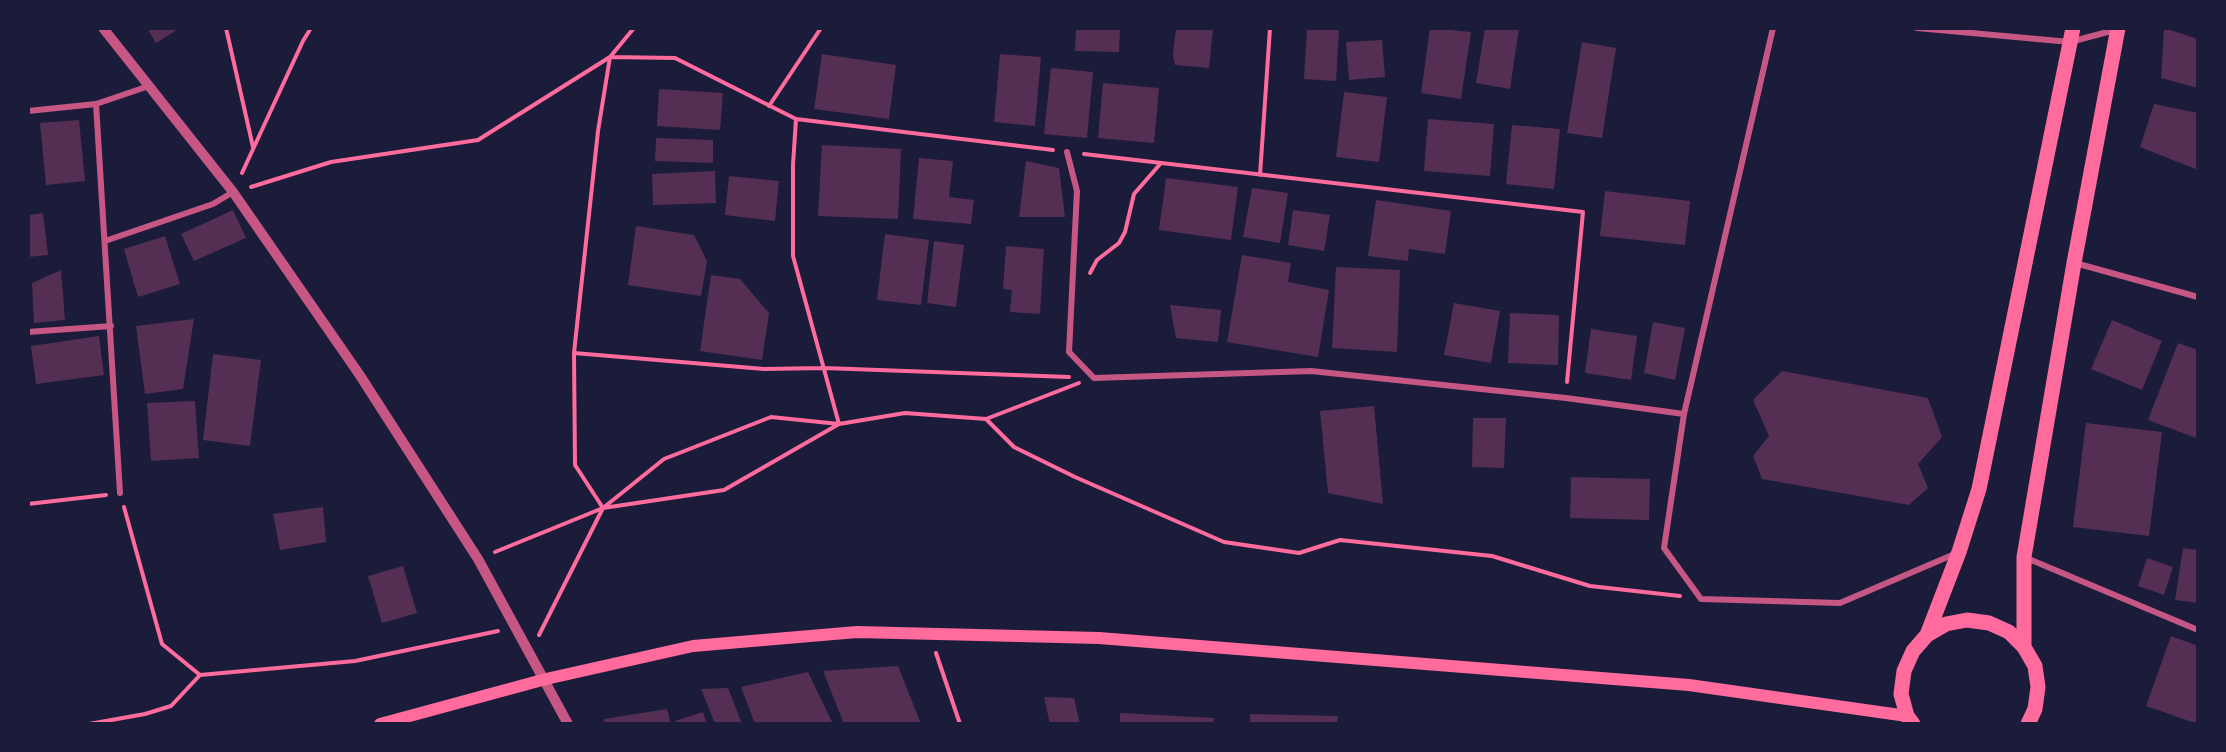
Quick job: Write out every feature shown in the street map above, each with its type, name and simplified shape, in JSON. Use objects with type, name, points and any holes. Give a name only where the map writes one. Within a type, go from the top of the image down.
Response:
[{"type":"main road","points":[[2024,647],[2024,557],[2074,263],[2118,29]]},
{"type":"main road","points":[[1927,635],[1959,552],[1979,489],[2071,35]]},
{"type":"main road","points":[[380,723],[546,680],[693,646],[857,632],[1099,638],[1689,685],[1910,720],[1901,694],[1904,671],[1913,651],[1927,635],[1946,624],[1967,620],[1989,623],[2009,632],[2024,647],[2035,666],[2038,687],[2035,709],[2028,723]]},
{"type":"street","points":[[103,28],[232,192],[358,374],[478,559],[568,723]]},
{"type":"street","points":[[1773,28],[1684,414],[1664,548],[1701,599],[1840,603],[1959,552]]},
{"type":"street","points":[[1917,28],[2071,35],[2118,29]]},
{"type":"street","points":[[28,111],[96,104],[149,86]]},
{"type":"street","points":[[96,104],[120,493]]},
{"type":"street","points":[[1066,152],[1077,191],[1069,352],[1094,378],[1311,371],[1566,398],[1684,414]]},
{"type":"street","points":[[105,241],[213,204],[232,192]]},
{"type":"street","points":[[2074,263],[2198,297]]},
{"type":"street","points":[[28,332],[111,326]]},
{"type":"street","points":[[2024,557],[2198,630]]},
{"type":"path","points":[[226,28],[253,148]]},
{"type":"path","points":[[232,192],[311,28]]},
{"type":"path","points":[[232,192],[331,162],[478,140],[610,57],[634,28]]},
{"type":"path","points":[[769,106],[821,28]]},
{"type":"path","points":[[1260,175],[1270,28]]},
{"type":"path","points":[[610,57],[675,58],[796,119],[1583,212],[1566,398]]},
{"type":"path","points":[[603,508],[575,465],[574,353],[598,131],[610,57]]},
{"type":"path","points":[[796,119],[793,165],[794,256],[838,424]]},
{"type":"path","points":[[1071,305],[1097,260],[1119,243],[1125,232],[1134,194],[1161,163]]},
{"type":"path","points":[[574,353],[765,369],[824,368],[1094,378]]},
{"type":"path","points":[[530,652],[603,508],[664,459],[771,417],[838,424],[905,413],[986,419],[1094,378]]},
{"type":"path","points":[[986,419],[1014,447],[1075,477],[1224,542],[1299,553],[1340,540],[1492,556],[1590,586],[1701,599]]},
{"type":"path","points":[[478,559],[603,508],[724,490],[838,424]]},
{"type":"path","points":[[28,504],[120,493],[162,644],[200,675]]},
{"type":"path","points":[[89,723],[145,714],[171,706],[200,675],[355,661],[517,628]]},
{"type":"path","points":[[929,634],[960,723]]},
{"type":"building","points":[[147,28],[180,28],[156,43]]},
{"type":"building","points":[[1076,28],[1120,28],[1119,52],[1075,51]]},
{"type":"building","points":[[1176,28],[1213,28],[1209,68],[1175,65],[1173,55]]},
{"type":"building","points":[[1307,28],[1339,28],[1336,81],[1304,79]]},
{"type":"building","points":[[1430,28],[1471,32],[1461,99],[1421,93]]},
{"type":"building","points":[[1485,28],[1519,28],[1510,89],[1476,83]]},
{"type":"building","points":[[2164,28],[2198,39],[2198,88],[2161,78]]},
{"type":"building","points":[[1382,40],[1385,77],[1349,80],[1346,42]]},
{"type":"building","points":[[1582,42],[1616,48],[1602,138],[1567,133]]},
{"type":"building","points":[[822,54],[896,65],[889,119],[814,109]]},
{"type":"building","points":[[1000,54],[1041,57],[1035,126],[994,122]]},
{"type":"building","points":[[1051,68],[1093,72],[1087,138],[1044,134]]},
{"type":"building","points":[[1103,83],[1159,88],[1154,143],[1098,138]]},
{"type":"building","points":[[659,89],[723,93],[720,130],[657,126]]},
{"type":"building","points":[[1344,92],[1387,97],[1379,162],[1336,157]]},
{"type":"building","points":[[2154,104],[2198,113],[2198,170],[2140,147]]},
{"type":"building","points":[[1428,119],[1494,124],[1490,176],[1424,171]]},
{"type":"building","points":[[79,120],[85,181],[46,185],[40,123]]},
{"type":"building","points":[[1512,125],[1560,129],[1554,189],[1506,184]]},
{"type":"building","points":[[656,138],[713,140],[713,163],[655,161]]},
{"type":"building","points":[[822,145],[901,149],[898,219],[818,216]]},
{"type":"building","points":[[919,158],[953,161],[949,197],[974,200],[971,224],[913,219]]},
{"type":"building","points":[[1026,161],[1059,168],[1065,217],[1019,217]]},
{"type":"building","points":[[715,171],[716,203],[653,205],[652,174]]},
{"type":"building","points":[[729,176],[779,181],[775,221],[725,215]]},
{"type":"building","points":[[1166,178],[1238,187],[1231,240],[1159,230]]},
{"type":"building","points":[[1252,188],[1288,193],[1280,243],[1243,237]]},
{"type":"building","points":[[1605,191],[1690,201],[1685,245],[1600,236]]},
{"type":"building","points":[[1376,200],[1451,211],[1445,254],[1409,249],[1408,261],[1368,256]]},
{"type":"building","points":[[233,210],[246,238],[194,261],[181,234]]},
{"type":"building","points":[[1293,210],[1330,215],[1324,251],[1288,245]]},
{"type":"building","points":[[43,213],[48,255],[28,257],[28,215]]},
{"type":"building","points":[[636,226],[694,235],[707,261],[701,296],[628,285]]},
{"type":"building","points":[[885,234],[929,240],[921,305],[877,300]]},
{"type":"building","points":[[165,236],[180,284],[138,297],[124,249]]},
{"type":"building","points":[[934,241],[964,245],[956,307],[927,303]]},
{"type":"building","points":[[1006,246],[1044,249],[1040,314],[1010,312],[1012,290],[1003,289]]},
{"type":"building","points":[[1242,255],[1291,263],[1288,282],[1329,290],[1318,357],[1227,342]]},
{"type":"building","points":[[1336,267],[1400,270],[1397,352],[1332,348]]},
{"type":"building","points":[[61,270],[65,320],[34,323],[32,283]]},
{"type":"building","points":[[711,275],[740,279],[769,313],[762,360],[700,351]]},
{"type":"building","points":[[1454,303],[1500,311],[1491,363],[1444,355]]},
{"type":"building","points":[[1170,305],[1221,310],[1218,342],[1176,338]]},
{"type":"building","points":[[1510,313],[1559,315],[1558,365],[1508,363]]},
{"type":"building","points":[[194,319],[183,389],[145,394],[136,326]]},
{"type":"building","points":[[2112,320],[2162,341],[2142,390],[2091,369]]},
{"type":"building","points":[[1653,322],[1685,328],[1675,380],[1644,373]]},
{"type":"building","points":[[1591,329],[1637,336],[1631,380],[1585,373]]},
{"type":"building","points":[[99,336],[104,375],[36,384],[31,346]]},
{"type":"building","points":[[2178,343],[2198,350],[2196,438],[2148,420]]},
{"type":"building","points":[[213,354],[261,360],[250,446],[203,440]]},
{"type":"building","points":[[1782,371],[1928,398],[1942,437],[1918,464],[1928,488],[1909,505],[1762,479],[1753,456],[1769,436],[1753,400]]},
{"type":"building","points":[[195,401],[199,458],[151,461],[147,403]]},
{"type":"building","points":[[1374,406],[1383,504],[1328,493],[1320,411]]},
{"type":"building","points":[[1473,418],[1506,418],[1504,468],[1472,467]]},
{"type":"building","points":[[2086,423],[2162,432],[2149,536],[2073,527]]},
{"type":"building","points":[[1571,477],[1650,479],[1649,520],[1570,518]]},
{"type":"building","points":[[323,507],[326,542],[280,550],[273,514]]},
{"type":"building","points":[[2183,548],[2198,550],[2198,603],[2175,600]]},
{"type":"building","points":[[2147,558],[2173,567],[2164,595],[2138,586]]},
{"type":"building","points":[[403,566],[417,613],[382,623],[368,576]]},
{"type":"building","points":[[2171,636],[2198,646],[2198,724],[2146,706]]},
{"type":"building","points":[[898,666],[921,724],[844,724],[823,671]]},
{"type":"building","points":[[808,672],[833,724],[755,724],[741,687]]},
{"type":"building","points":[[728,688],[742,724],[715,724],[701,689]]},
{"type":"building","points":[[1044,697],[1074,698],[1080,724],[1050,724]]},
{"type":"building","points":[[667,709],[671,724],[605,724],[604,719]]},
{"type":"building","points":[[703,712],[707,724],[676,724],[675,721]]},
{"type":"building","points":[[1120,713],[1214,718],[1213,724],[1120,724]]},
{"type":"building","points":[[1250,714],[1338,716],[1337,724],[1250,724]]}]
